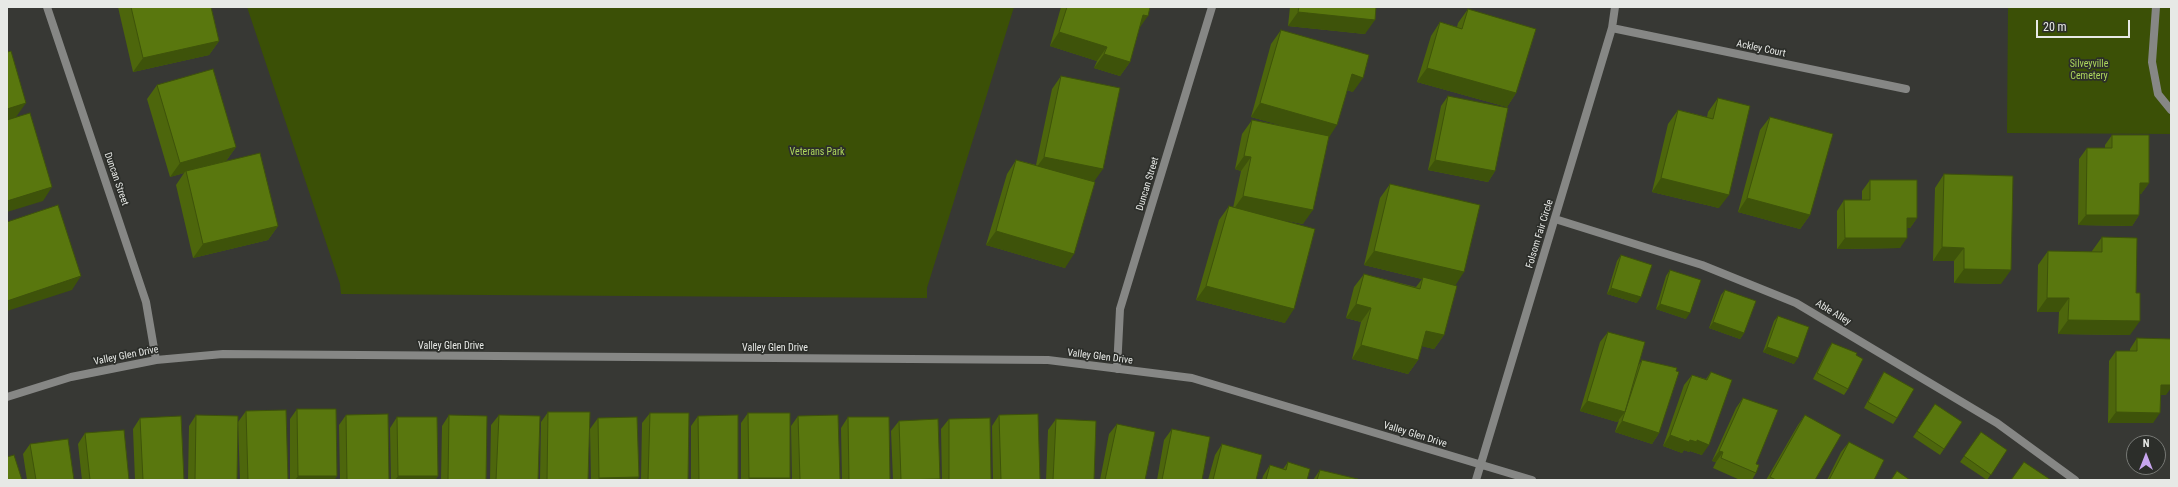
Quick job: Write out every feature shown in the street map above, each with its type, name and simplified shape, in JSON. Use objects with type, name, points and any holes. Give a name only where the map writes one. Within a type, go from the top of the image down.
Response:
[{"type":"street","name":"Duncan Street","points":[[47,7],[146,302],[156,360]]},
{"type":"street","name":"Duncan Street","points":[[1117,368],[1120,309],[1212,7]]},
{"type":"street","name":"Folsom Fair Circle","points":[[1476,480],[1612,28],[1615,7]]},
{"type":"street","points":[[2156,7],[2152,62],[2158,94],[2171,110]]},
{"type":"street","name":"Ackley Court","points":[[1612,28],[1906,89]]},
{"type":"street","name":"Able Alley","points":[[1555,219],[1702,265],[1796,303],[1997,423],[2075,480]]},
{"type":"street","name":"Valley Glen Drive","points":[[7,398],[71,377],[156,360],[231,354],[1048,360],[1192,378],[1480,466],[1532,480]]},
{"type":"green space","name":"Veterans Park","points":[[247,7],[1014,7],[927,288],[927,298],[341,294],[340,284]]},
{"type":"green space","name":"Silveyville Cemetery","points":[[2008,7],[2171,7],[2171,134],[2007,133]]},
{"type":"building","points":[[131,7],[211,7],[219,41],[143,58]]},
{"type":"building","points":[[1067,7],[1150,7],[1148,16],[1143,15],[1130,62],[1104,54],[1107,47],[1059,32]]},
{"type":"building","points":[[1299,7],[1376,7],[1375,20],[1298,12]]},
{"type":"building","points":[[1468,9],[1536,29],[1516,93],[1427,68],[1440,22],[1462,29]]},
{"type":"building","points":[[1281,30],[1369,55],[1363,78],[1352,74],[1337,125],[1260,103]]},
{"type":"building","points":[[7,49],[8,52],[11,51],[26,103],[7,109]]},
{"type":"building","points":[[213,69],[236,147],[180,163],[157,85]]},
{"type":"building","points":[[1061,76],[1120,88],[1103,169],[1044,157]]},
{"type":"building","points":[[1448,96],[1508,108],[1495,171],[1435,160]]},
{"type":"building","points":[[1718,98],[1750,106],[1729,195],[1661,178],[1678,110],[1713,119]]},
{"type":"building","points":[[30,113],[52,187],[7,201],[7,120]]},
{"type":"building","points":[[1770,117],[1833,134],[1810,215],[1747,198]]},
{"type":"building","points":[[1252,120],[1329,136],[1313,210],[1243,196],[1251,157],[1244,156]]},
{"type":"building","points":[[2112,135],[2149,135],[2149,183],[2140,183],[2139,215],[2086,215],[2087,148],[2112,148]]},
{"type":"building","points":[[260,153],[278,226],[203,244],[186,171]]},
{"type":"building","points":[[1016,160],[1095,182],[1074,254],[996,231]]},
{"type":"building","points":[[1944,174],[2013,176],[2011,270],[1964,269],[1964,248],[1942,247]]},
{"type":"building","points":[[1870,180],[1917,180],[1917,218],[1907,218],[1907,238],[1845,238],[1844,200],[1870,200]]},
{"type":"building","points":[[1390,184],[1480,205],[1464,272],[1374,251]]},
{"type":"building","points":[[58,205],[81,276],[7,301],[7,222]]},
{"type":"building","points":[[1229,206],[1315,229],[1294,309],[1206,286]]},
{"type":"building","points":[[2102,237],[2137,238],[2136,293],[2140,293],[2140,321],[2068,320],[2069,298],[2047,298],[2048,251],[2102,252]]},
{"type":"building","points":[[1621,255],[1652,265],[1641,297],[1611,288]]},
{"type":"building","points":[[1670,270],[1701,280],[1690,313],[1660,304]]},
{"type":"building","points":[[1364,274],[1420,289],[1423,277],[1457,286],[1444,335],[1426,331],[1418,360],[1361,345],[1371,308],[1356,304]]},
{"type":"building","points":[[1725,290],[1756,301],[1744,333],[1713,322]]},
{"type":"building","points":[[1778,316],[1809,327],[1798,358],[1767,347]]},
{"type":"building","points":[[1608,332],[1645,342],[1625,412],[1587,401]]},
{"type":"building","points":[[2137,338],[2171,339],[2171,385],[2161,385],[2160,413],[2116,412],[2116,351],[2137,351]]},
{"type":"building","points":[[1832,343],[1857,353],[1856,355],[1863,359],[1848,389],[1817,373]]},
{"type":"building","points":[[1642,360],[1677,368],[1676,371],[1679,372],[1659,433],[1622,421]]},
{"type":"building","points":[[1711,372],[1732,380],[1709,445],[1697,440],[1697,442],[1690,440],[1689,442],[1670,435],[1692,375],[1707,380]]},
{"type":"building","points":[[1884,372],[1914,389],[1897,418],[1868,402]]},
{"type":"building","points":[[1743,398],[1778,410],[1756,464],[1759,465],[1756,473],[1721,458],[1723,452],[1719,451]]},
{"type":"building","points":[[1935,404],[1962,422],[1944,449],[1917,431]]},
{"type":"building","points":[[297,409],[336,409],[337,476],[298,476]]},
{"type":"building","points":[[286,410],[288,480],[248,480],[246,411]]},
{"type":"building","points":[[548,412],[590,412],[588,480],[547,480]]},
{"type":"building","points":[[650,413],[689,413],[688,480],[648,480]]},
{"type":"building","points":[[748,413],[790,413],[790,478],[749,478]]},
{"type":"building","points":[[388,414],[389,480],[347,480],[346,415]]},
{"type":"building","points":[[1038,414],[1040,480],[1001,480],[999,415]]},
{"type":"building","points":[[196,415],[238,416],[237,480],[195,480]]},
{"type":"building","points":[[449,415],[487,416],[486,480],[448,480]]},
{"type":"building","points":[[499,415],[540,416],[538,480],[496,480]]},
{"type":"building","points":[[738,415],[738,480],[699,480],[698,416]]},
{"type":"building","points":[[838,415],[840,480],[800,480],[798,416]]},
{"type":"building","points":[[1805,415],[1841,435],[1815,480],[1776,480],[1770,477]]},
{"type":"building","points":[[181,416],[184,480],[143,480],[140,418]]},
{"type":"building","points":[[397,417],[437,417],[438,476],[398,476]]},
{"type":"building","points":[[637,417],[639,477],[599,478],[598,418]]},
{"type":"building","points":[[848,417],[889,417],[890,480],[849,480]]},
{"type":"building","points":[[990,418],[991,480],[949,480],[949,419]]},
{"type":"building","points":[[938,419],[940,479],[901,480],[899,421]]},
{"type":"building","points":[[1056,419],[1096,421],[1094,480],[1053,480]]},
{"type":"building","points":[[1117,424],[1155,432],[1145,480],[1105,480]]},
{"type":"building","points":[[1172,429],[1210,437],[1202,480],[1162,480]]},
{"type":"building","points":[[124,430],[129,480],[90,480],[85,433]]},
{"type":"building","points":[[1981,432],[2007,450],[1991,475],[1964,456]]},
{"type":"building","points":[[68,439],[74,480],[36,480],[30,444]]},
{"type":"building","points":[[1849,442],[1884,460],[1874,480],[1829,480]]},
{"type":"building","points":[[1222,444],[1262,455],[1256,480],[1213,480]]},
{"type":"building","points":[[14,455],[22,480],[7,480],[7,457]]},
{"type":"building","points":[[1288,462],[1310,469],[1307,480],[1266,480],[1270,465],[1286,470]]},
{"type":"building","points":[[2024,462],[2051,480],[2011,480]]},
{"type":"building","points":[[1320,470],[1358,479],[1358,480],[1317,480]]},
{"type":"building","points":[[1897,471],[1910,480],[1891,480]]}]
